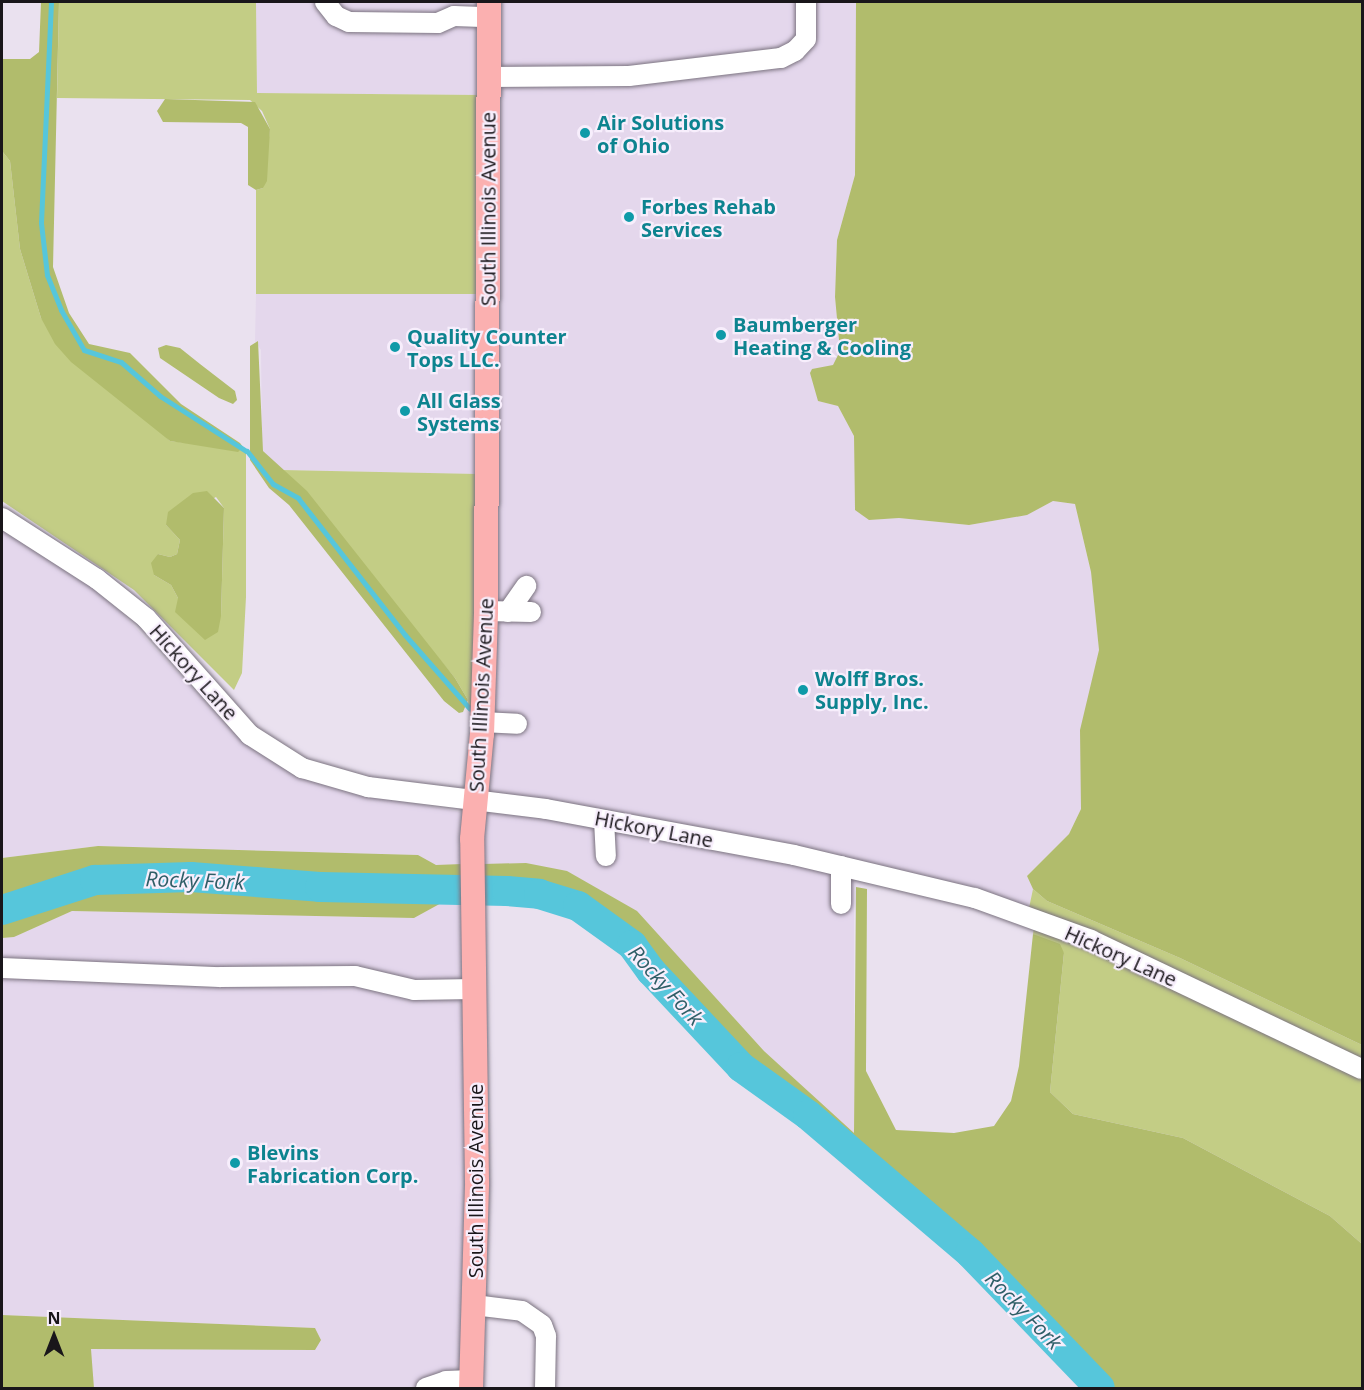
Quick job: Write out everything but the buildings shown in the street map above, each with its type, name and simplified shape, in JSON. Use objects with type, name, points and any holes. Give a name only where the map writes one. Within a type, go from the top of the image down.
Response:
[{"type":"main road","name":"South Illinois Avenue","points":[[472,1384],[477,1182],[471,922],[472,848],[482,722],[497,611],[489,9]]},
{"type":"street","points":[[325,2],[336,16],[349,22],[438,23],[454,9],[489,9]]},
{"type":"street","points":[[489,77],[629,76],[781,58],[795,51],[806,39],[806,2]]},
{"type":"street","name":"Hickory Lane","points":[[2,518],[97,579],[146,618],[240,724],[267,748],[302,768],[340,781],[604,819],[842,866],[975,898],[1062,928],[1362,1069]]},
{"type":"street","points":[[497,611],[526,586]]},
{"type":"street","points":[[497,611],[531,612]]},
{"type":"street","points":[[482,722],[517,724]]},
{"type":"street","points":[[604,819],[606,856]]},
{"type":"street","points":[[842,866],[842,904]]},
{"type":"street","points":[[2,968],[220,977],[355,976],[414,990],[474,989]]},
{"type":"street","points":[[474,1305],[522,1311],[542,1325],[546,1336],[545,1389]]},
{"type":"street","points":[[426,1389],[446,1381],[472,1384]]},
{"type":"shaded area","points":[[256,2],[856,2],[855,175],[837,240],[835,297],[840,351],[818,401],[838,406],[854,436],[855,509],[869,520],[899,518],[969,525],[1026,515],[1053,501],[1075,504],[1091,572],[1099,650],[1081,809],[1069,834],[1027,876],[1033,889],[1029,908],[854,861],[854,1134],[764,1051],[637,912],[462,864],[436,866],[418,855],[98,846],[2,858],[2,526],[90,586],[121,612],[229,727],[294,775],[348,791],[465,813],[473,718],[478,474],[282,470],[263,451],[261,350],[255,341],[256,294],[480,293],[480,95],[257,93]]},
{"type":"shaded area","points":[[445,901],[462,902],[467,1173],[460,1388],[94,1388],[90,1349],[315,1350],[315,1328],[2,1315],[2,938],[14,937],[72,911],[414,918]]},
{"type":"green space","points":[[41,2],[59,2],[53,267],[69,313],[89,344],[130,353],[181,404],[240,443],[243,447],[238,452],[170,441],[71,362],[55,344],[41,318],[20,249],[10,161],[2,151],[2,59],[30,59],[39,52]]},
{"type":"green space","points":[[59,2],[256,2],[257,93],[481,95],[480,294],[256,294],[256,190],[263,188],[270,129],[262,111],[250,100],[57,98]]},
{"type":"green space","points":[[856,2],[1362,2],[1362,1045],[1180,958],[1047,901],[1033,889],[1027,876],[1069,834],[1081,809],[1080,730],[1099,650],[1091,572],[1075,504],[1053,501],[1027,515],[969,525],[899,518],[869,520],[855,510],[854,436],[838,406],[818,401],[810,373],[812,369],[833,365],[840,351],[835,297],[837,240],[855,175]]},
{"type":"green space","points":[[165,99],[255,102],[270,129],[267,181],[263,188],[256,190],[248,185],[248,127],[241,123],[163,122],[157,111]]},
{"type":"green space","points":[[2,151],[10,161],[20,249],[41,318],[170,441],[246,450],[246,597],[242,673],[234,690],[134,590],[2,501]],"holes":[[[216,497],[224,508],[221,616],[178,598],[171,585],[154,575],[158,554],[170,557],[177,554],[180,540],[166,525]]]},
{"type":"green space","points":[[258,341],[263,451],[307,491],[455,678],[468,700],[463,712],[459,713],[444,701],[289,505],[269,488],[250,460],[250,346]]},
{"type":"green space","points":[[166,345],[180,348],[235,391],[237,400],[233,404],[219,398],[160,358],[158,348]]},
{"type":"green space","points":[[282,470],[478,474],[474,707],[467,707],[468,700],[455,678]]},
{"type":"green space","points":[[207,491],[224,508],[221,616],[218,632],[205,640],[175,612],[178,598],[171,585],[154,575],[151,563],[158,554],[170,557],[177,554],[180,540],[166,525],[168,512],[193,493]]},
{"type":"green space","points":[[98,846],[418,855],[436,865],[462,864],[462,902],[445,901],[414,918],[72,911],[14,937],[2,938],[2,858]]},
{"type":"green space","points":[[526,863],[567,871],[637,911],[764,1051],[854,1133],[856,887],[867,889],[866,1071],[896,1130],[954,1133],[994,1126],[1011,1101],[1019,1066],[1033,934],[1060,944],[1064,953],[1050,1092],[1073,1114],[1183,1138],[1330,1216],[1362,1244],[1362,1388],[1100,1388],[970,1253],[808,1115],[741,1067],[651,971],[632,945],[609,925],[578,906],[539,894],[483,890],[483,864]]},
{"type":"green space","points":[[1033,889],[1047,901],[1180,958],[1362,1045],[1362,1061],[1029,908]]},
{"type":"green space","points":[[1034,928],[1093,951],[1362,1078],[1362,1244],[1330,1216],[1183,1138],[1073,1114],[1050,1092],[1064,953],[1033,934]]},
{"type":"green space","points":[[2,1315],[315,1328],[321,1340],[315,1350],[91,1349],[94,1388],[2,1388]]},
{"type":"waterway","points":[[51,2],[41,223],[47,275],[61,310],[84,350],[121,362],[160,396],[246,451]]},
{"type":"waterway","points":[[247,451],[273,484],[298,498],[405,635],[470,709]]},
{"type":"waterway","name":"Rocky Fork","points":[[2,910],[95,880],[191,877],[320,887],[507,891],[539,894],[578,906],[632,945],[651,971],[741,1067],[808,1115],[970,1253],[1100,1388]]},
{"type":"place","name":"Air Solutions of Ohio","points":[[585,133]]},
{"type":"place","name":"Forbes Rehab Services","points":[[629,217]]},
{"type":"place","name":"Baumberger Heating & Cooling","points":[[721,335]]},
{"type":"place","name":"Quality Counter Tops LLC.","points":[[395,347]]},
{"type":"place","name":"All Glass Systems","points":[[405,411]]},
{"type":"place","name":"Wolff Bros. Supply, Inc.","points":[[803,690]]},
{"type":"place","name":"Blevins Fabrication Corp.","points":[[235,1163]]}]
